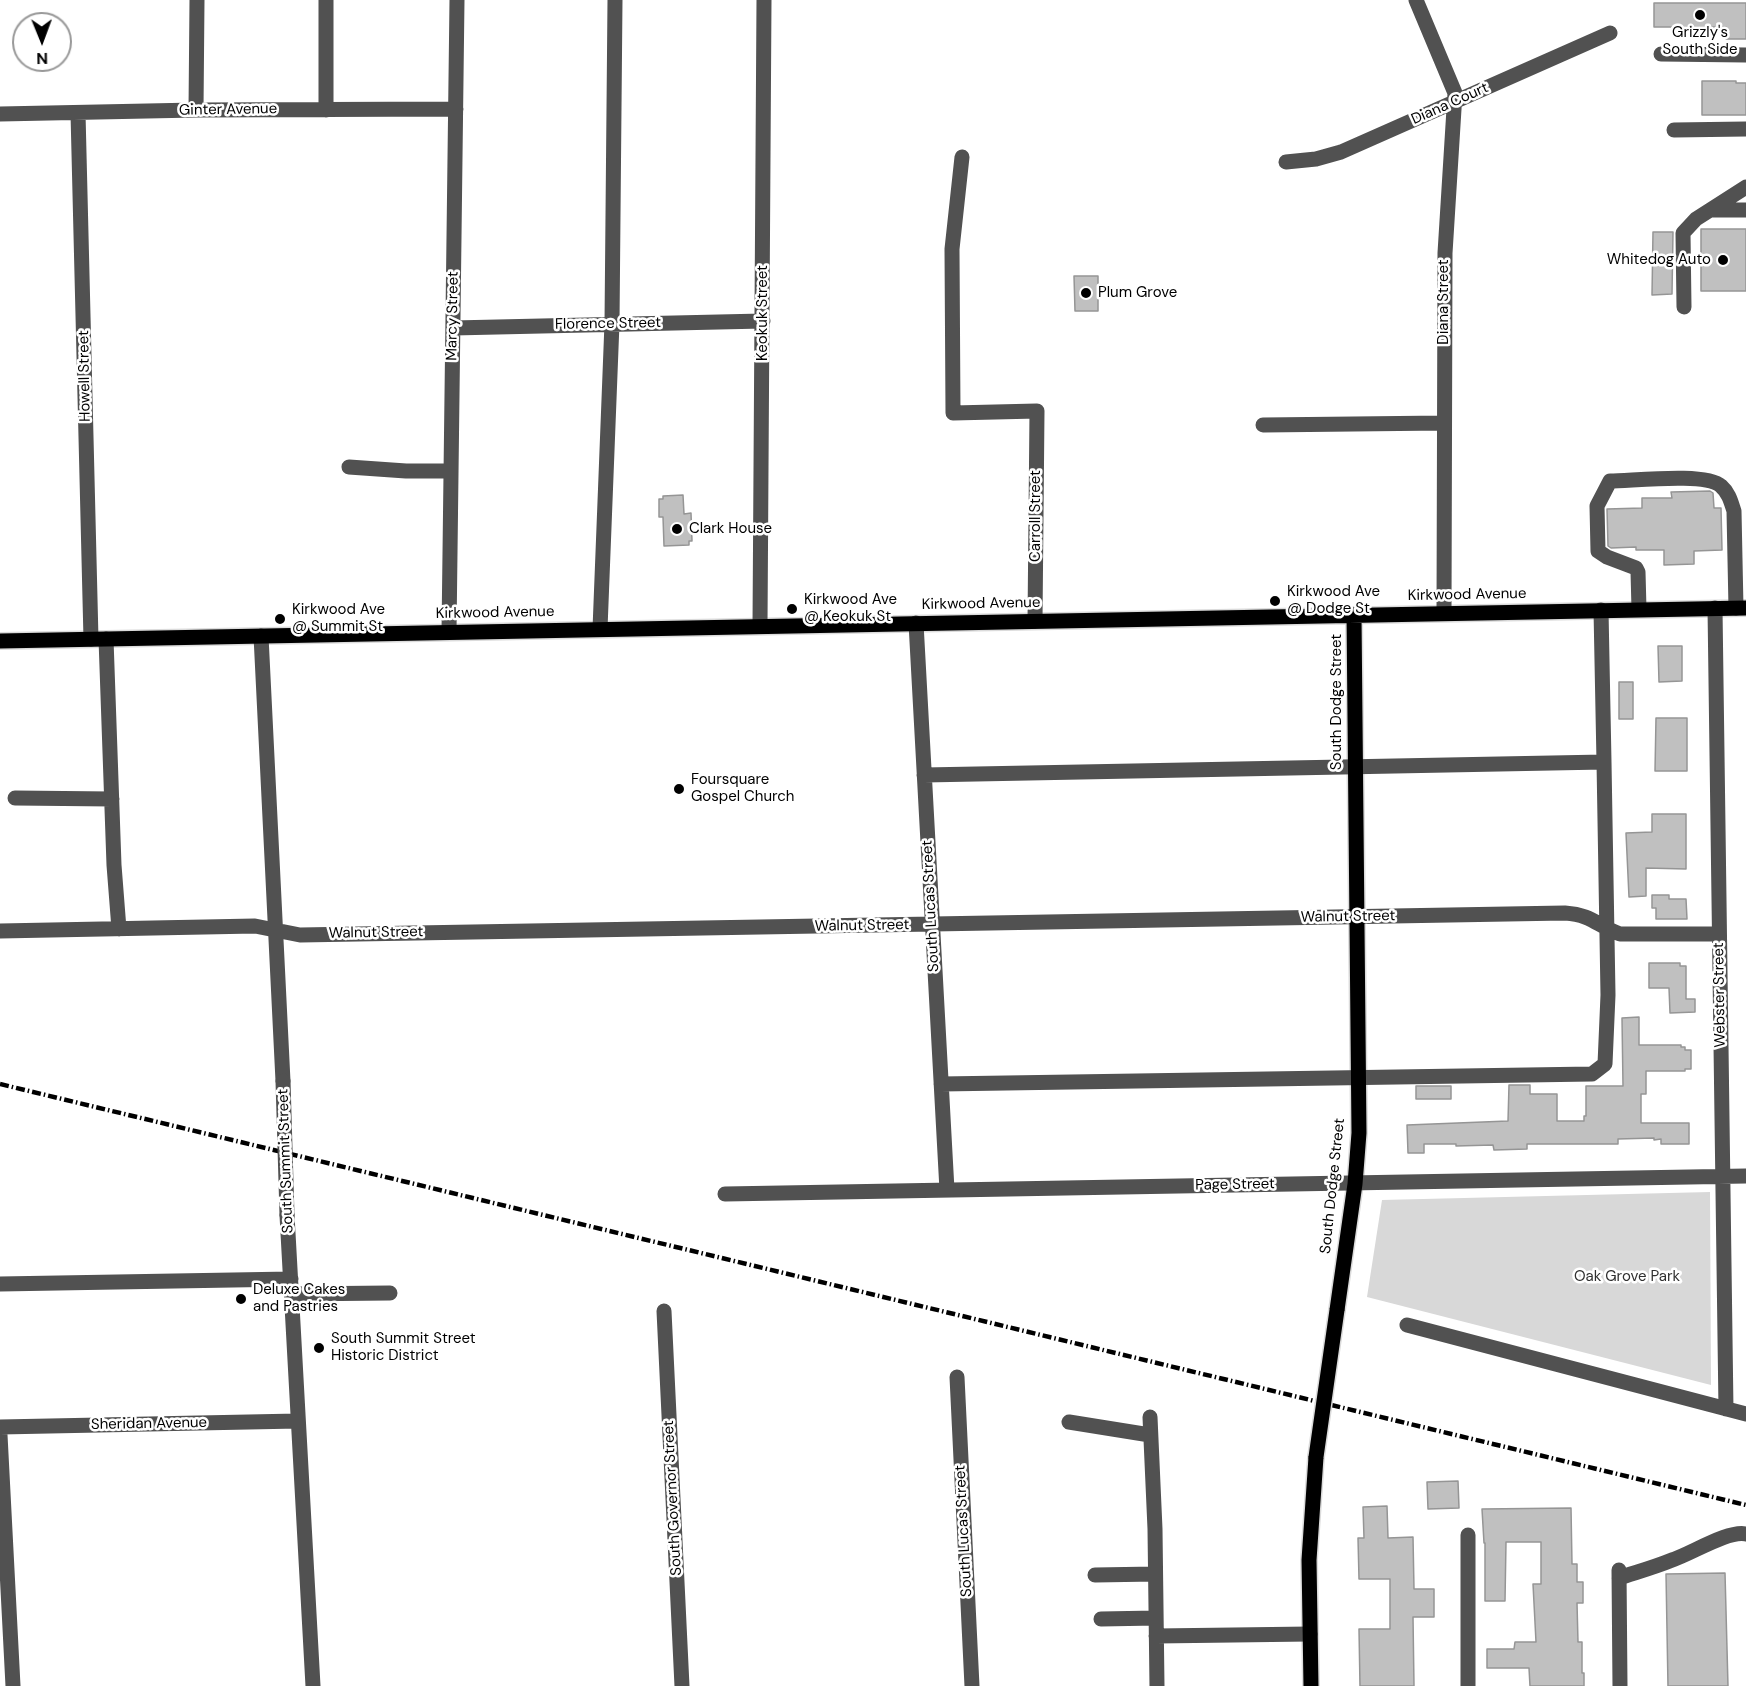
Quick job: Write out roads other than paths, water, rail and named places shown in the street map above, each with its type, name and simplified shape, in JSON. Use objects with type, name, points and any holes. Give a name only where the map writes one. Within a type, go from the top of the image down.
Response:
[{"type":"main road","name":"Kirkwood Avenue","points":[[0,641],[1741,608]]},
{"type":"main road","name":"South Dodge Street","points":[[1311,1686],[1310,1560],[1316,1457],[1355,1184],[1359,1133],[1354,615]]},
{"type":"street","points":[[196,110],[197,0]]},
{"type":"street","points":[[326,0],[326,110]]},
{"type":"street","name":"Marcy Street","points":[[449,632],[457,0]]},
{"type":"street","points":[[600,629],[612,323],[615,0]]},
{"type":"street","name":"Keokuk Street","points":[[760,625],[764,0]]},
{"type":"street","name":"Diana Street","points":[[1416,0],[1455,93],[1445,253],[1444,613]]},
{"type":"street","name":"Diana Court","points":[[1286,162],[1316,159],[1341,152],[1610,33]]},
{"type":"street","points":[[1662,54],[1746,55]]},
{"type":"street","name":"Ginter Avenue","points":[[0,114],[196,110],[456,109]]},
{"type":"street","name":"Howell Street","points":[[78,113],[99,639],[112,799],[119,929]]},
{"type":"street","points":[[1674,129],[1746,129]]},
{"type":"street","name":"Carroll Street","points":[[962,157],[952,249],[953,413],[1037,411],[1035,621]]},
{"type":"street","points":[[1684,307],[1683,233],[1696,219],[1746,187]]},
{"type":"street","points":[[1710,210],[1746,210]]},
{"type":"street","name":"Florence Street","points":[[453,328],[763,321]]},
{"type":"street","points":[[1263,426],[1443,423]]},
{"type":"street","points":[[349,467],[451,471]]},
{"type":"street","points":[[1639,609],[1636,568],[1607,557],[1598,551],[1597,506],[1610,481],[1703,478],[1720,485],[1729,496],[1734,511],[1741,608]]},
{"type":"street","name":"Webster Street","points":[[1715,608],[1726,1408]]},
{"type":"street","points":[[941,1084],[1592,1074],[1605,1064],[1608,994],[1601,610]]},
{"type":"street","name":"South Lucas Street","points":[[916,623],[947,1190]]},
{"type":"street","name":"South Summit Street","points":[[261,636],[283,1081],[287,1215],[313,1686]]},
{"type":"street","points":[[924,775],[1604,762]]},
{"type":"street","points":[[15,798],[112,799]]},
{"type":"street","name":"Walnut Street","points":[[0,931],[255,926],[300,935],[1565,913],[1592,918],[1620,934],[1719,934]]},
{"type":"street","name":"Page Street","points":[[725,1194],[1746,1176]]},
{"type":"street","points":[[0,1284],[291,1287],[390,1293]]},
{"type":"street","name":"South Governor Street","points":[[664,1311],[682,1686]]},
{"type":"street","points":[[1407,1325],[1746,1414]]},
{"type":"street","name":"South Lucas Street","points":[[957,1377],[972,1686]]},
{"type":"street","points":[[1150,1417],[1157,1686]]},
{"type":"street","name":"Sheridan Avenue","points":[[0,1427],[298,1421]]},
{"type":"street","points":[[1069,1422],[1150,1435]]},
{"type":"street","points":[[0,1435],[12,1686]]},
{"type":"street","points":[[1620,1686],[1619,1574],[1675,1560],[1725,1538],[1746,1534]]},
{"type":"street","points":[[1468,1535],[1468,1686]]},
{"type":"street","points":[[1095,1575],[1155,1574]]},
{"type":"street","points":[[1101,1619],[1156,1618]]},
{"type":"street","points":[[1156,1636],[1310,1634]]},
{"type":"railway","points":[[0,1084],[1746,1505]]},
{"type":"place","name":"Grizzly's South Side","points":[[1700,15]]},
{"type":"place","name":"Whitedog Auto","points":[[1723,260]]},
{"type":"place","name":"Plum Grove","points":[[1086,293]]},
{"type":"place","name":"Clark House","points":[[677,529]]},
{"type":"place","name":"Kirkwood Ave @ Dodge St","points":[[1275,601]]},
{"type":"place","name":"Kirkwood Ave @ Keokuk St","points":[[792,609]]},
{"type":"place","name":"Kirkwood Ave @ Summit St","points":[[280,619]]},
{"type":"place","name":"Foursquare Gospel Church","points":[[679,789]]},
{"type":"place","name":"Deluxe Cakes and Pastries","points":[[241,1299]]},
{"type":"place","name":"South Summit Street Historic District","points":[[319,1348]]},
{"type":"park label","name":"Oak Grove Park","points":[[1627,1277]]}]
